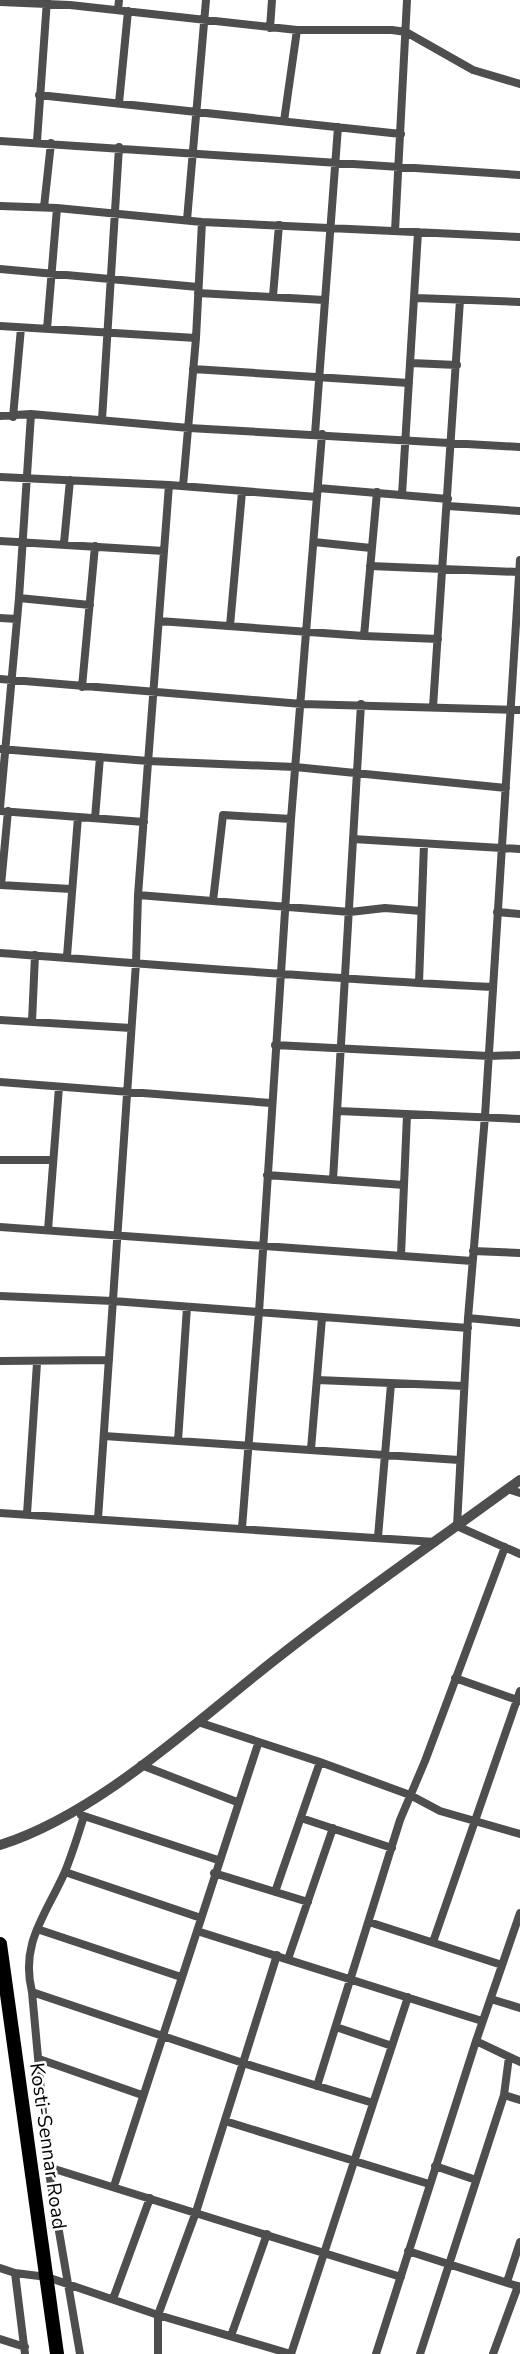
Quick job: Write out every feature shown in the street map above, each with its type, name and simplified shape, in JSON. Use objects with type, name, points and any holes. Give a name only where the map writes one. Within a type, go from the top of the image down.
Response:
[{"type":"highway","name":"Kosti-Sennar Road","points":[[0,1944],[57,2354]]},
{"type":"street","points":[[118,10],[119,0]]},
{"type":"street","points":[[187,220],[207,0]]},
{"type":"street","points":[[270,28],[273,0]]},
{"type":"street","points":[[395,231],[407,0]]},
{"type":"street","points":[[0,2],[46,2],[297,30],[406,32],[472,70],[520,84]]},
{"type":"street","points":[[37,141],[46,2]]},
{"type":"street","points":[[119,103],[128,11]]},
{"type":"street","points":[[284,121],[297,30]]},
{"type":"street","points":[[39,95],[401,134]]},
{"type":"street","points":[[242,1528],[259,1312],[279,975],[318,492],[318,375],[338,127]]},
{"type":"street","points":[[0,141],[37,141],[520,175]]},
{"type":"street","points":[[44,207],[51,143]]},
{"type":"street","points":[[102,420],[119,147]]},
{"type":"street","points":[[0,207],[44,207],[202,222],[520,237]]},
{"type":"street","points":[[47,329],[57,208]]},
{"type":"street","points":[[183,486],[196,338],[202,222]]},
{"type":"street","points":[[273,296],[279,225]]},
{"type":"street","points":[[402,495],[416,298],[418,232]]},
{"type":"street","points":[[0,269],[198,290],[324,300]]},
{"type":"street","points":[[416,298],[520,302]]},
{"type":"street","points":[[433,707],[444,569],[460,300]]},
{"type":"street","points":[[0,326],[196,338]]},
{"type":"street","points":[[13,417],[21,328]]},
{"type":"street","points":[[411,363],[457,366]]},
{"type":"street","points":[[193,369],[318,375],[409,383]]},
{"type":"street","points":[[31,414],[19,598],[2,749],[3,810],[0,885],[71,889]]},
{"type":"street","points":[[0,416],[13,417],[31,414],[189,428],[520,447]]},
{"type":"street","points":[[0,477],[169,485],[242,492],[377,492],[520,512]]},
{"type":"street","points":[[64,543],[70,480]]},
{"type":"street","points":[[98,1519],[136,963],[138,896],[169,485]]},
{"type":"street","points":[[230,626],[242,492]]},
{"type":"street","points":[[364,636],[377,492]]},
{"type":"street","points":[[0,540],[164,551]]},
{"type":"street","points":[[314,542],[371,548]]},
{"type":"street","points":[[82,687],[95,546]]},
{"type":"street","points":[[457,1526],[459,1460],[472,1261],[485,1116],[497,912],[506,788],[516,710],[520,560]]},
{"type":"street","points":[[370,566],[518,572]]},
{"type":"street","points":[[19,598],[90,606]]},
{"type":"street","points":[[0,618],[17,619]]},
{"type":"street","points":[[159,621],[438,639]]},
{"type":"street","points":[[0,679],[302,704],[516,710]]},
{"type":"street","points":[[333,1180],[361,704]]},
{"type":"street","points":[[2,749],[148,761],[296,767],[506,788]]},
{"type":"street","points":[[94,818],[100,757]]},
{"type":"street","points":[[3,810],[144,822]]},
{"type":"street","points":[[213,901],[223,815],[291,819]]},
{"type":"street","points":[[67,956],[78,817]]},
{"type":"street","points":[[354,840],[520,849]]},
{"type":"street","points":[[419,983],[424,844]]},
{"type":"street","points":[[138,896],[350,912],[385,908],[422,911]]},
{"type":"street","points":[[497,912],[520,914]]},
{"type":"street","points":[[0,953],[67,956],[346,980],[493,987]]},
{"type":"street","points":[[32,1022],[35,955]]},
{"type":"street","points":[[0,1020],[131,1028]]},
{"type":"street","points":[[275,1045],[489,1056],[520,1055]]},
{"type":"street","points":[[0,1082],[127,1094],[271,1103]]},
{"type":"street","points":[[48,1230],[59,1087]]},
{"type":"street","points":[[338,1111],[520,1119]]},
{"type":"street","points":[[401,1255],[407,1115]]},
{"type":"street","points":[[0,1160],[53,1160]]},
{"type":"street","points":[[267,1175],[404,1185]]},
{"type":"street","points":[[0,1227],[472,1261]]},
{"type":"street","points":[[473,1251],[520,1253]]},
{"type":"street","points":[[0,1296],[113,1301],[322,1318],[520,1323]]},
{"type":"street","points":[[178,1441],[187,1307]]},
{"type":"street","points":[[311,1449],[322,1318]]},
{"type":"street","points":[[0,1362],[109,1360]]},
{"type":"street","points":[[27,1514],[37,1363]]},
{"type":"street","points":[[317,1380],[464,1386]]},
{"type":"street","points":[[378,1537],[391,1384]]},
{"type":"street","points":[[104,1436],[459,1460]]},
{"type":"street","points":[[0,1845],[33,1834],[72,1812],[141,1765],[337,1611],[520,1480]]},
{"type":"street","points":[[508,1489],[520,1493]]},
{"type":"street","points":[[0,1513],[435,1542]]},
{"type":"street","points":[[457,1526],[520,1554]]},
{"type":"street","points":[[317,2086],[410,1796],[505,1547]]},
{"type":"street","points":[[433,1942],[519,1697],[455,1678]]},
{"type":"street","points":[[198,1722],[258,1744],[320,1762],[410,1796],[440,1811],[475,1819],[520,1834]]},
{"type":"street","points":[[114,2186],[218,1860],[258,1744]]},
{"type":"street","points":[[275,1892],[320,1762]]},
{"type":"street","points":[[141,1765],[237,1802]]},
{"type":"street","points":[[72,1812],[218,1860]]},
{"type":"street","points":[[80,2354],[48,2167],[39,2059],[27,1962],[37,1929],[64,1872],[84,1816]]},
{"type":"street","points":[[301,1818],[392,1848]]},
{"type":"street","points":[[288,1959],[333,1828]]},
{"type":"street","points":[[64,1872],[201,1918]]},
{"type":"street","points":[[214,1873],[308,1902]]},
{"type":"street","points":[[376,2354],[482,2021],[520,1913]]},
{"type":"street","points":[[369,1922],[502,1965]]},
{"type":"street","points":[[37,1929],[181,1977]]},
{"type":"street","points":[[197,1931],[482,2021]]},
{"type":"street","points":[[158,2354],[158,2314],[196,2212],[277,1955]]},
{"type":"street","points":[[32,1992],[243,2063],[373,2103]]},
{"type":"street","points":[[0,2268],[15,2273],[47,2277],[271,2351],[291,2354],[408,1997]]},
{"type":"street","points":[[491,1999],[520,2008]]},
{"type":"street","points":[[336,2027],[392,2046]]},
{"type":"street","points":[[476,2041],[520,2062]]},
{"type":"street","points":[[420,2354],[504,2095],[509,2057]]},
{"type":"street","points":[[39,2059],[142,2095]]},
{"type":"street","points":[[504,2095],[520,2100]]},
{"type":"street","points":[[225,2121],[429,2184]]},
{"type":"street","points":[[435,2166],[476,2180]]},
{"type":"street","points":[[48,2167],[401,2277]]},
{"type":"street","points":[[113,2299],[150,2198]]},
{"type":"street","points":[[231,2336],[267,2234]]},
{"type":"street","points":[[507,2282],[520,2242]]},
{"type":"street","points":[[408,2251],[519,2286],[493,2354]]},
{"type":"street","points":[[15,2273],[25,2350]]},
{"type":"street","points":[[0,2339],[25,2350]]}]
